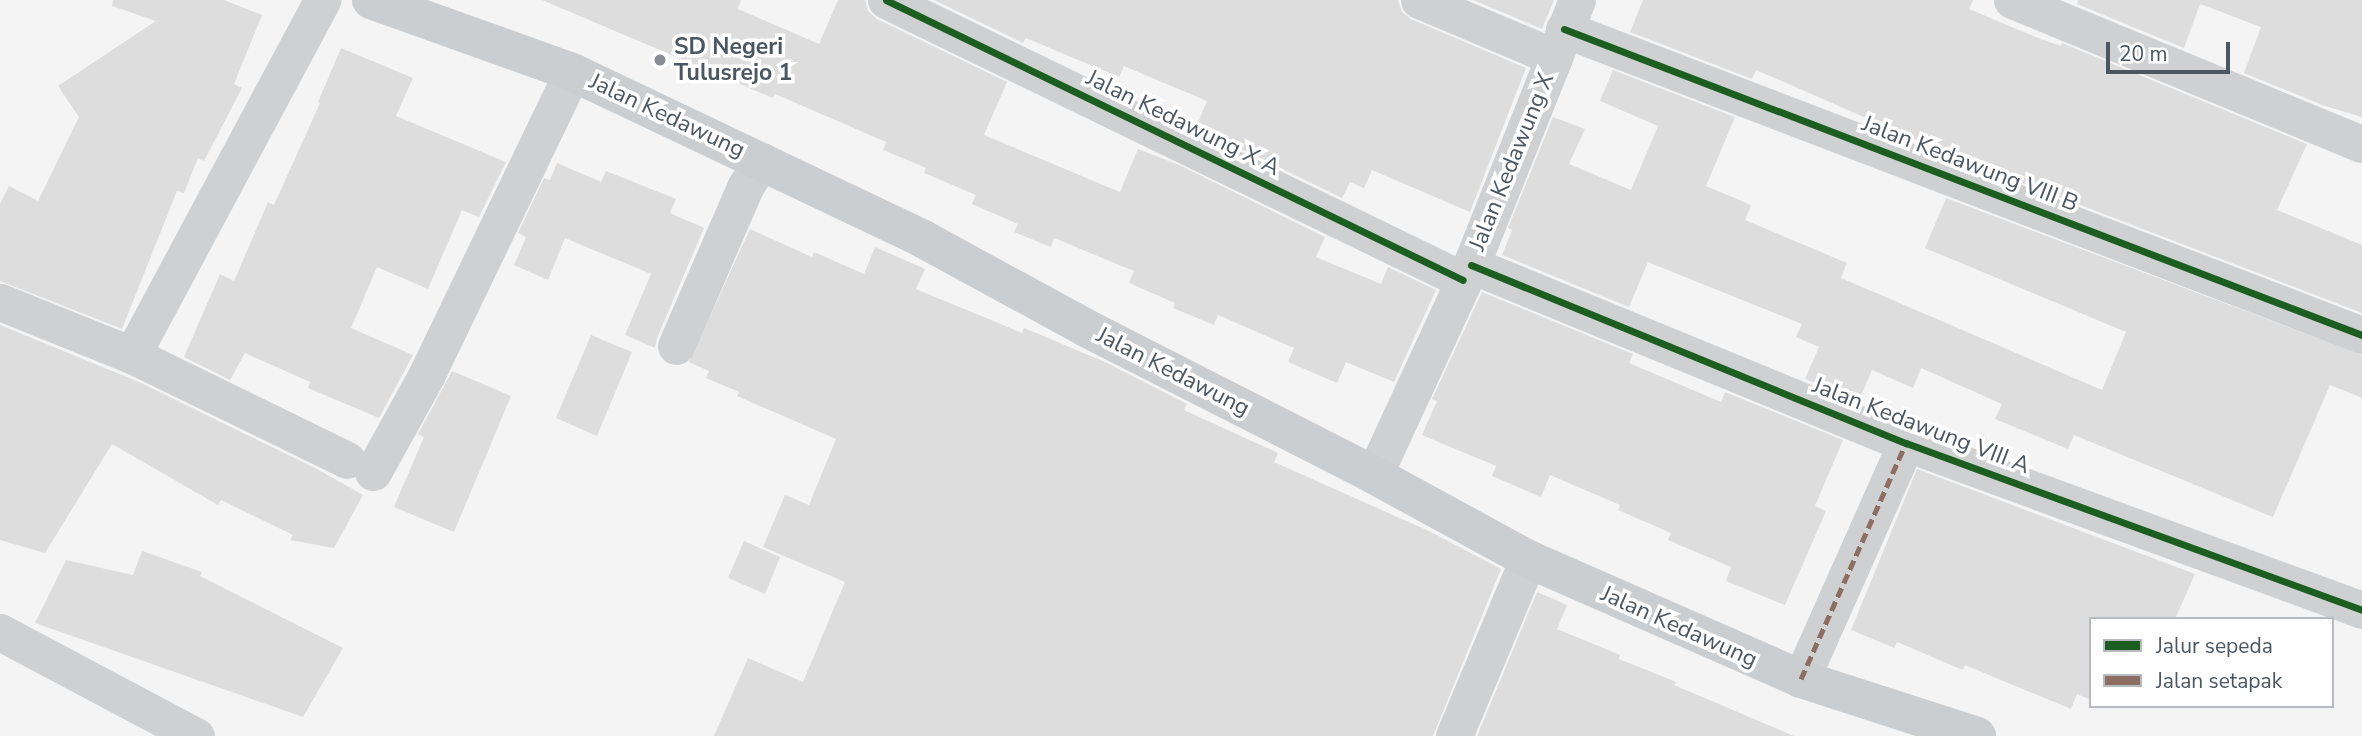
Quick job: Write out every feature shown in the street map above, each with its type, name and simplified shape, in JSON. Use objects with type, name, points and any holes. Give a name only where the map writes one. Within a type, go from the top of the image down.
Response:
[{"type":"main road","name":"Jalan Kedawung","points":[[371,0],[572,72],[762,161],[923,239],[1086,328],[1374,475],[1528,559],[1801,679],[1978,736]]},
{"type":"street","points":[[132,355],[322,0]]},
{"type":"street","name":"Jalan Kedawung X A","points":[[886,0],[1467,273]]},
{"type":"street","name":"Jalan Kedawung VIII B","points":[[1419,0],[1565,29],[2362,335]]},
{"type":"street","points":[[2012,0],[2362,144]]},
{"type":"street","name":"Jalan Kedawung X","points":[[1374,475],[1467,273],[1565,29]]},
{"type":"street","points":[[0,302],[132,355],[360,466],[426,376],[572,72]]},
{"type":"street","points":[[676,346],[745,187],[762,161]]},
{"type":"street","name":"Jalan Kedawung VIII A","points":[[1467,273],[1906,443],[2362,610]]},
{"type":"street","points":[[1801,679],[1906,443]]},
{"type":"street","points":[[1454,736],[1528,559]]},
{"type":"street","points":[[0,632],[195,736]]},
{"type":"building","points":[[113,0],[224,0],[262,15],[234,84],[242,88],[204,161],[198,158],[184,193],[177,191],[122,329],[0,281],[0,204],[9,186],[38,201],[79,117],[58,86],[156,21],[112,6]]},
{"type":"building","points":[[542,0],[741,0],[738,9],[819,44],[838,0],[865,0],[868,11],[877,19],[1007,82],[984,135],[1120,192],[1138,149],[1179,165],[1325,237],[1316,257],[1381,284],[1388,267],[1436,290],[1394,382],[1346,362],[1337,383],[1288,362],[1294,348],[1218,315],[1214,325],[1173,308],[1175,303],[1129,283],[1134,271],[1054,238],[1051,247],[1014,232],[1018,224],[972,204],[976,195],[924,173],[926,168],[883,150],[886,142],[775,94],[773,98]]},
{"type":"building","points":[[934,0],[1398,0],[1402,12],[1411,19],[1526,68],[1470,212],[1372,170],[1364,188],[1350,182],[1342,198],[1196,127],[1207,101],[1124,66],[1119,77],[1026,38],[1023,43]]},
{"type":"building","points":[[1473,0],[1554,0],[1542,29]]},
{"type":"building","points":[[1643,0],[1973,0],[1969,9],[2038,38],[2061,46],[2062,43],[2307,144],[2277,210],[2362,245],[2362,313],[1963,160],[1756,70],[1752,79],[1630,32]]},
{"type":"building","points":[[2078,0],[2362,0],[2362,117],[2325,106],[2244,73],[2261,27],[2200,4],[2184,48],[2077,4]]},
{"type":"building","points":[[341,48],[413,78],[396,116],[506,162],[479,217],[462,210],[428,289],[377,267],[351,328],[413,355],[379,418],[308,388],[310,382],[245,353],[230,380],[184,357],[220,274],[234,281],[268,202],[274,205],[320,103],[318,102]]},
{"type":"building","points":[[1613,70],[1735,117],[1706,186],[1751,205],[1745,220],[1847,263],[1841,278],[2102,390],[2126,332],[1925,248],[1946,198],[2362,355],[2362,398],[2330,385],[2273,517],[2074,435],[2068,449],[1995,419],[2002,404],[1921,368],[1913,388],[1872,370],[1859,401],[1805,379],[1819,347],[1796,337],[1802,324],[1648,262],[1629,307],[1502,255],[1512,230],[1508,228],[1553,117],[1585,129],[1569,164],[1631,190],[1658,126],[1600,101]]},
{"type":"building","points":[[557,163],[601,182],[606,171],[676,199],[670,213],[704,228],[655,348],[625,335],[651,274],[565,238],[548,280],[514,265],[526,237],[518,233],[544,178],[550,180]]},
{"type":"building","points":[[750,229],[812,257],[814,252],[864,274],[875,247],[925,269],[916,289],[1022,333],[1024,328],[1105,362],[1187,404],[1184,410],[1278,453],[1274,462],[1431,532],[1501,569],[1433,736],[714,736],[748,658],[803,682],[845,582],[763,547],[785,495],[809,505],[836,439],[737,396],[739,392],[706,378],[709,371],[689,362]]},
{"type":"building","points":[[1482,292],[1633,354],[1629,363],[1721,402],[1725,392],[1843,440],[1815,506],[1826,511],[1785,605],[1726,581],[1731,567],[1668,540],[1671,533],[1618,510],[1620,505],[1550,475],[1541,497],[1492,476],[1496,466],[1422,435],[1437,401],[1432,399]]},
{"type":"building","points":[[0,325],[139,382],[317,469],[363,495],[334,548],[290,540],[293,535],[221,500],[218,505],[112,444],[45,553],[0,540]]},
{"type":"building","points":[[591,335],[632,352],[597,436],[556,418]]},
{"type":"building","points":[[452,371],[511,396],[454,532],[394,507],[424,437],[418,434]]},
{"type":"building","points":[[1917,469],[2195,574],[2176,617],[2089,617],[2089,699],[2077,694],[2071,709],[1965,665],[1963,670],[1897,642],[1894,648],[1851,630]]},
{"type":"building","points":[[744,541],[780,557],[765,594],[728,578]]},
{"type":"building","points":[[142,551],[202,572],[200,576],[343,648],[303,717],[35,623],[66,560],[133,575]]},
{"type":"building","points":[[1537,592],[1567,605],[1557,629],[1620,655],[1619,659],[1676,682],[1674,685],[1794,736],[1477,736]]},
{"type":"marked path","points":[[1801,679],[1906,443]]},
{"type":"cycle path","points":[[886,0],[1463,280]]},
{"type":"cycle path","points":[[1564,29],[2362,335]]},
{"type":"cycle path","points":[[1471,265],[1906,443],[2362,610]]},
{"type":"place","name":"SD Negeri Tulusrejo 1","points":[[660,60]]}]
